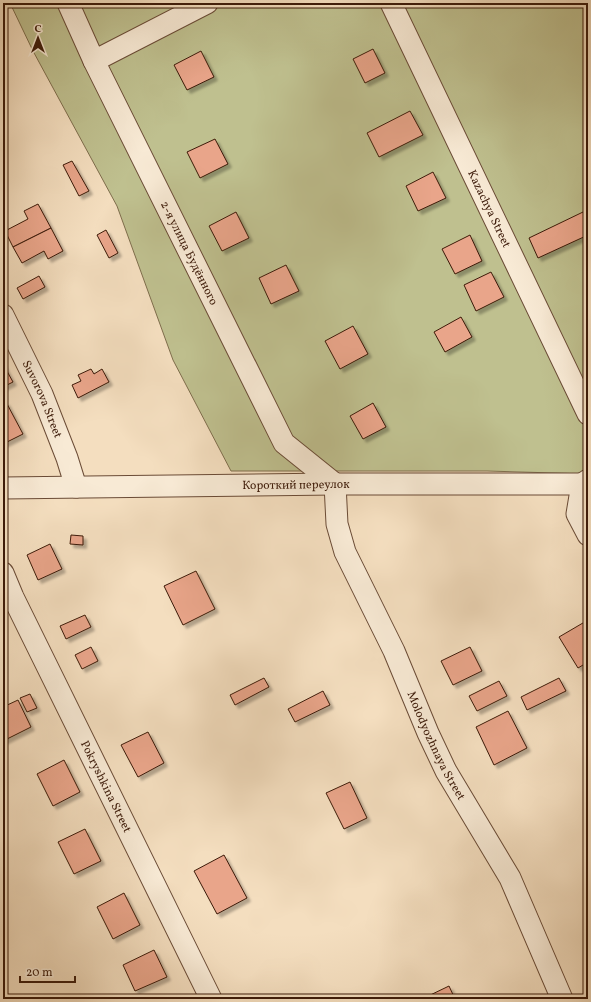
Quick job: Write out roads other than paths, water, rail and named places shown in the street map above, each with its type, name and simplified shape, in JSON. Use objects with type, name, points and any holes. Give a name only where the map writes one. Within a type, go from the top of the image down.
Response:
[{"type":"street","name":"2-я улица Будённого","points":[[68,3],[94,61],[284,443],[335,484]]},
{"type":"street","points":[[94,61],[207,3]]},
{"type":"street","name":"Kazachya Street","points":[[391,3],[588,414]]},
{"type":"street","name":"Suvorova Street","points":[[3,315],[42,394],[67,458],[76,487]]},
{"type":"street","points":[[586,483],[577,514],[588,535]]},
{"type":"street","name":"Короткий переулок","points":[[3,488],[586,483]]},
{"type":"street","name":"Molodyozhnaya Street","points":[[335,484],[337,524],[345,552],[394,650],[428,733],[446,771],[510,878],[562,999]]},
{"type":"street","name":"Pokryshkina Street","points":[[3,573],[13,597],[211,999]]}]
